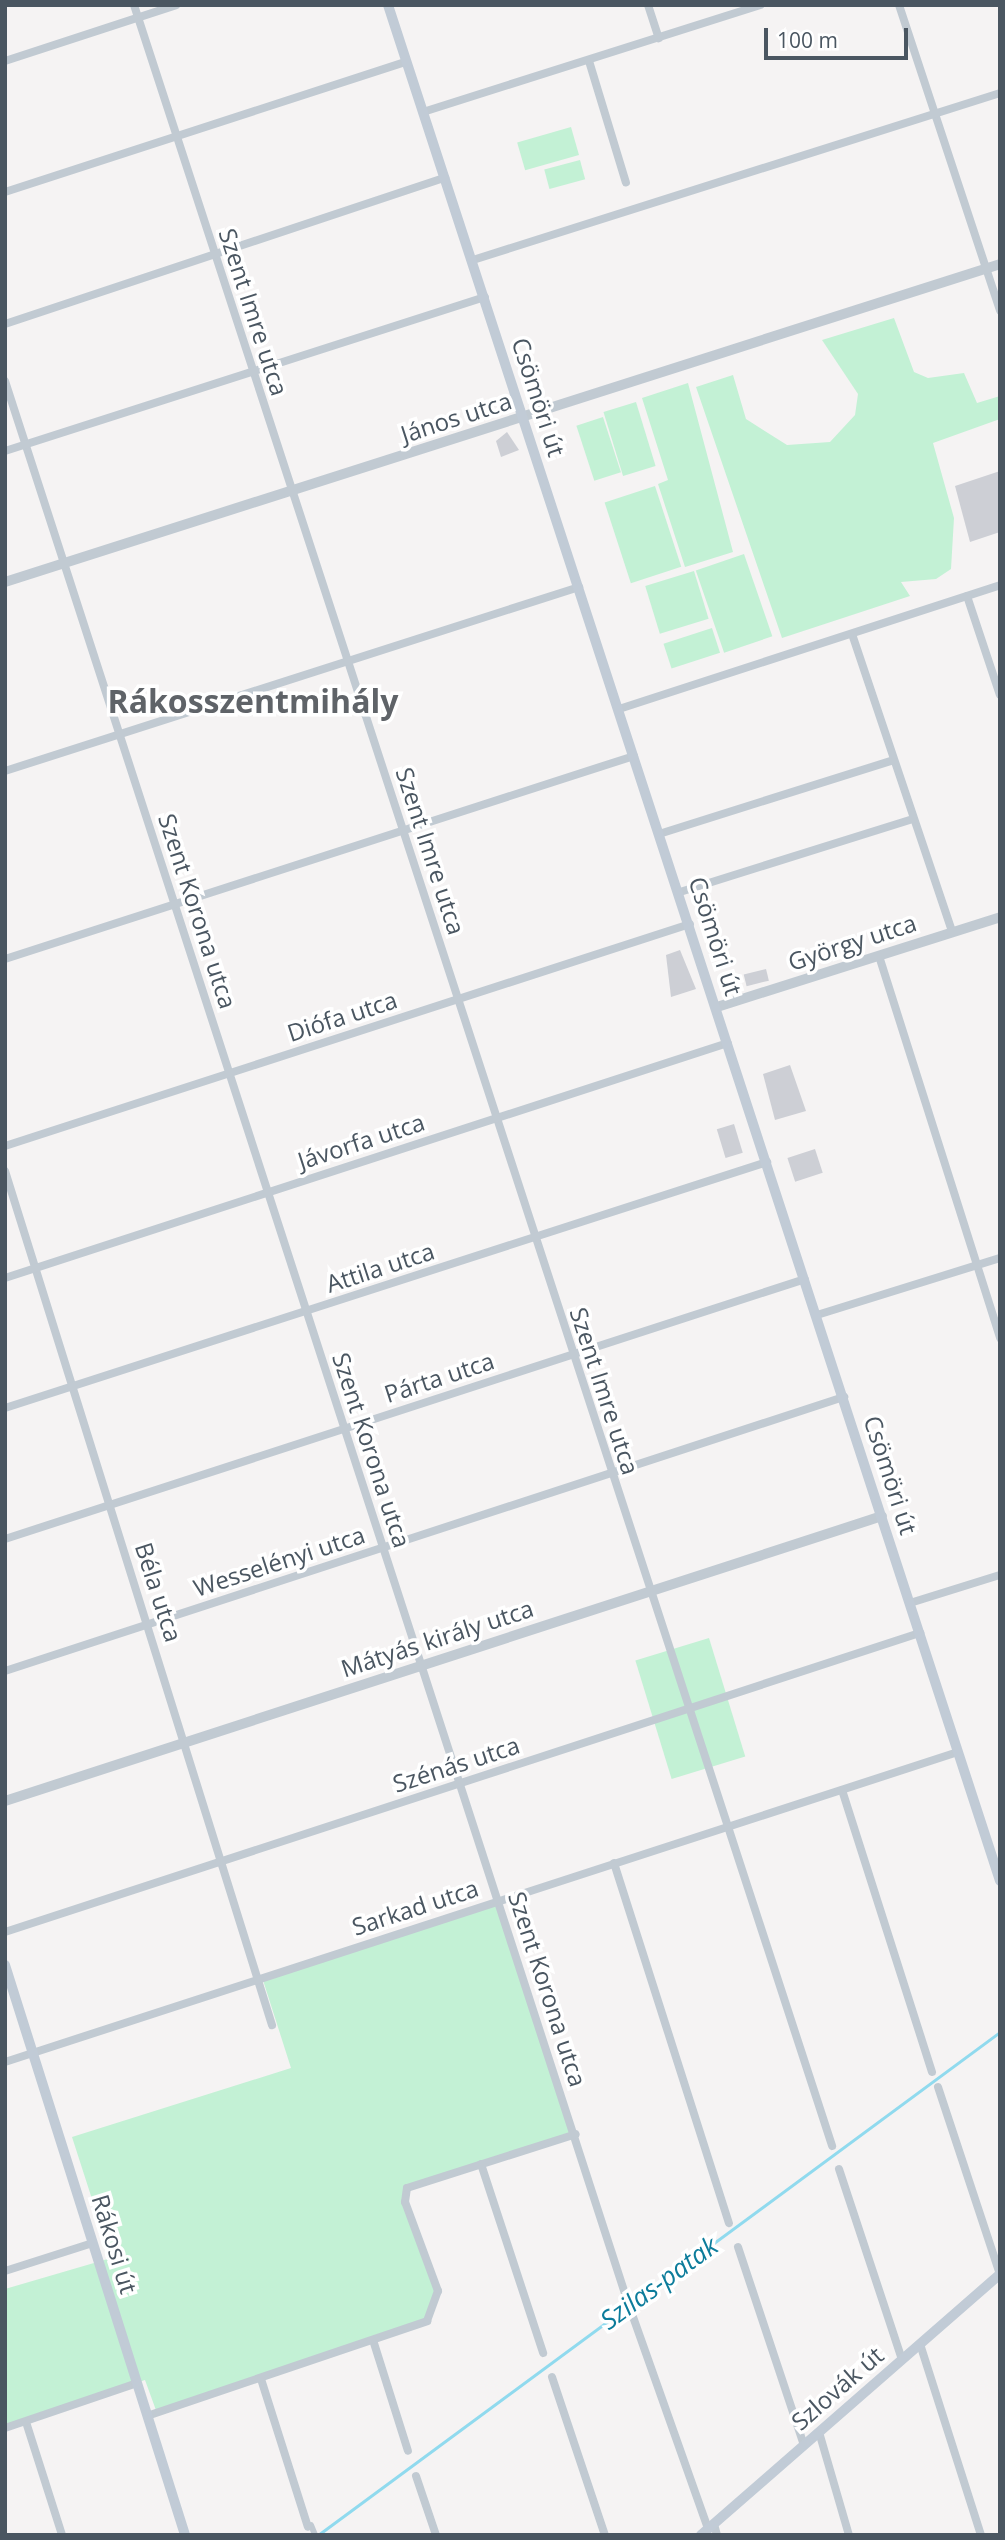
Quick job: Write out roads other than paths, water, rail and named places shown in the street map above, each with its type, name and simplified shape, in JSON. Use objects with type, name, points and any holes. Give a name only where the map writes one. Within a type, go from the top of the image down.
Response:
[{"type":"main road","name":"Csömöri út","points":[[388,5],[680,892],[1000,1881]]},
{"type":"main road","name":"Rákosi út","points":[[5,1965],[185,2535]]},
{"type":"main road","name":"Szlovák út","points":[[710,2531],[1000,2274]]},
{"type":"street","name":"Szent Imre utca","points":[[134,5],[727,1827]]},
{"type":"street","points":[[5,61],[176,5]]},
{"type":"street","points":[[648,5],[659,38]]},
{"type":"street","points":[[423,112],[761,5]]},
{"type":"street","points":[[899,5],[1000,311]]},
{"type":"street","points":[[590,61],[626,183]]},
{"type":"street","points":[[5,192],[406,62]]},
{"type":"street","points":[[473,261],[1000,93]]},
{"type":"street","points":[[5,324],[444,178]]},
{"type":"street","name":"János utca","points":[[5,582],[1000,264]]},
{"type":"street","points":[[5,451],[485,297]]},
{"type":"street","name":"Szent Korona utca","points":[[5,382],[66,562],[383,1547],[424,1665],[626,2297],[710,2531]]},
{"type":"street","points":[[620,709],[1000,585]]},
{"type":"street","points":[[5,771],[579,587]]},
{"type":"street","points":[[967,596],[1000,695]]},
{"type":"street","points":[[852,634],[952,933]]},
{"type":"street","points":[[5,959],[634,756]]},
{"type":"street","points":[[659,834],[893,760]]},
{"type":"street","points":[[680,892],[913,819]]},
{"type":"street","name":"György utca","points":[[717,1007],[1000,917]]},
{"type":"street","name":"Diófa utca","points":[[5,1146],[690,924]]},
{"type":"street","points":[[879,956],[1000,1338]]},
{"type":"street","name":"Jávorfa utca","points":[[5,1278],[728,1043]]},
{"type":"street","name":"Attila utca","points":[[5,1408],[767,1163]]},
{"type":"street","name":"Béla utca","points":[[5,1171],[71,1387],[262,1977],[259,1990],[272,2025]]},
{"type":"street","points":[[817,1315],[1000,1258]]},
{"type":"street","name":"Párta utca","points":[[5,1539],[805,1279]]},
{"type":"street","name":"Wesselényi utca","points":[[5,1671],[844,1397]]},
{"type":"street","name":"Mátyás király utca","points":[[5,1801],[882,1516]]},
{"type":"street","points":[[911,1604],[1000,1575]]},
{"type":"street","name":"Szénás utca","points":[[5,1932],[920,1633]]},
{"type":"street","name":"Sarkad utca","points":[[5,2062],[958,1752]]},
{"type":"street","points":[[842,1790],[932,2072]]},
{"type":"street","points":[[727,1827],[832,2146]]},
{"type":"street","points":[[614,1863],[729,2222]]},
{"type":"street","points":[[938,2087],[1000,2274]]},
{"type":"street","points":[[147,2416],[427,2321],[438,2304],[405,2192],[481,2164],[576,2134]]},
{"type":"street","points":[[481,2164],[543,2353]]},
{"type":"street","points":[[839,2169],[902,2359]]},
{"type":"street","points":[[5,2271],[93,2243]]},
{"type":"street","points":[[738,2247],[804,2445]]},
{"type":"street","points":[[373,2340],[408,2451]]},
{"type":"street","points":[[920,2344],[981,2535]]},
{"type":"street","points":[[552,2377],[605,2535]]},
{"type":"street","points":[[261,2379],[311,2529]]},
{"type":"street","points":[[5,2428],[137,2383]]},
{"type":"street","points":[[26,2422],[62,2535]]},
{"type":"street","points":[[819,2432],[849,2535]]},
{"type":"street","points":[[416,2476],[436,2535]]},
{"type":"waterway","name":"Szilas-patak","points":[[318,2535],[1000,2032]]},
{"type":"district","name":"Rákosszentmihály","points":[[253,701]]}]
